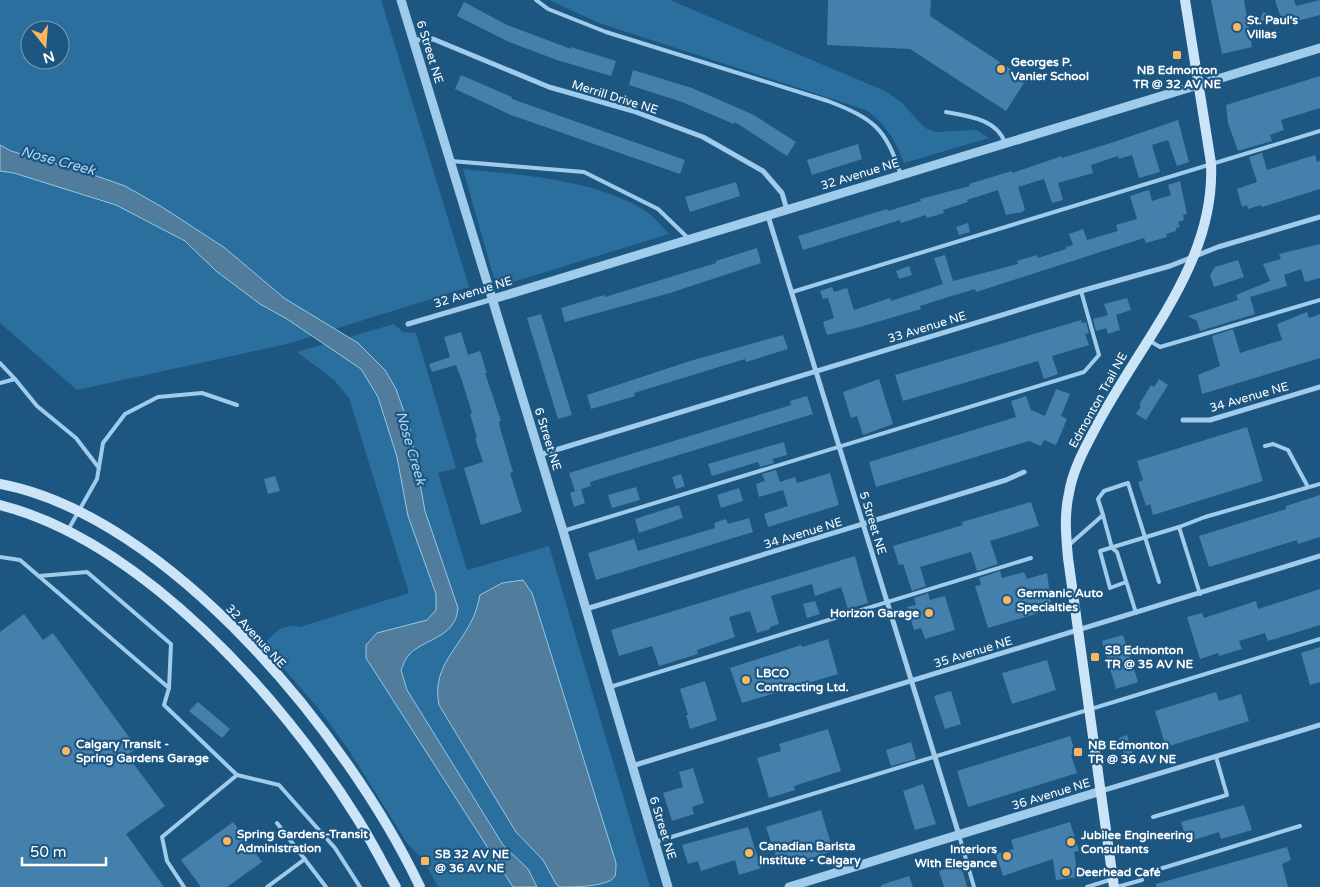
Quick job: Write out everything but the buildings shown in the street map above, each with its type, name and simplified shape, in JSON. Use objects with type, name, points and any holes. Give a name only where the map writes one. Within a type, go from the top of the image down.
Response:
[{"type":"main road","name":"Edmonton Trail NE","points":[[1114,884],[1088,710],[1067,546],[1066,509],[1078,463],[1107,406],[1148,340],[1194,256],[1203,233],[1210,204],[1211,163],[1185,0]]},
{"type":"main road","name":"32 Avenue NE","points":[[0,484],[39,492],[103,523],[155,560],[208,604],[254,649],[305,708],[348,764],[378,809],[420,887]]},
{"type":"main road","points":[[0,504],[30,512],[94,544],[138,576],[188,617],[239,666],[289,723],[327,774],[357,818],[396,887]]},
{"type":"street","name":"6 Street NE","points":[[401,0],[493,299],[668,887]]},
{"type":"street","name":"Merrill Drive NE","points":[[414,40],[433,39],[549,87],[633,111],[703,137],[763,171],[782,193],[786,210]]},
{"type":"street","name":"32 Avenue NE","points":[[408,324],[1320,48]]},
{"type":"street","name":"5 Street NE","points":[[768,216],[910,682],[959,835]]},
{"type":"street","name":"33 Avenue NE","points":[[539,455],[1081,290],[1170,266],[1218,247],[1320,217]]},
{"type":"street","name":"34 Avenue NE","points":[[1183,420],[1210,420],[1320,387]]},
{"type":"street","name":"34 Avenue NE","points":[[586,609],[863,525],[1006,480],[1024,472]]},
{"type":"street","name":"35 Avenue NE","points":[[632,766],[1320,556]]},
{"type":"street","name":"36 Avenue NE","points":[[789,887],[1320,725]]},
{"type":"lane","points":[[536,0],[548,9],[606,32],[828,101],[860,114],[876,126],[892,149],[900,175]]},
{"type":"lane","points":[[946,112],[978,119],[996,128],[1002,134],[1005,143]]},
{"type":"lane","points":[[792,292],[1320,131]]},
{"type":"lane","points":[[450,160],[584,172],[658,209],[690,239]]},
{"type":"lane","points":[[562,531],[840,448],[1084,372],[1099,356],[1081,290]]},
{"type":"lane","points":[[1148,340],[1160,347],[1320,300]]},
{"type":"lane","points":[[0,363],[37,406],[76,438],[99,468]]},
{"type":"lane","points":[[0,383],[15,379]]},
{"type":"lane","points":[[68,530],[97,479],[103,443],[125,414],[158,397],[202,393],[237,405]]},
{"type":"lane","points":[[1265,446],[1273,444],[1288,450],[1308,488]]},
{"type":"lane","points":[[1136,613],[1117,552],[1112,548],[1098,499],[1104,491],[1128,483],[1159,582]]},
{"type":"lane","points":[[1126,582],[1110,588],[1100,551],[1179,528],[1205,517],[1320,484]]},
{"type":"lane","points":[[1067,546],[1103,515]]},
{"type":"lane","points":[[1179,528],[1200,594]]},
{"type":"lane","points":[[0,557],[20,560],[169,688]]},
{"type":"lane","points":[[608,687],[1031,558]]},
{"type":"lane","points":[[39,576],[87,572],[171,644],[169,688],[164,705],[237,775],[279,785],[335,848],[360,887]]},
{"type":"lane","points":[[654,842],[1320,639]]},
{"type":"lane","points":[[1153,817],[1227,795],[1216,757]]},
{"type":"lane","points":[[184,887],[167,861],[162,837],[237,775]]},
{"type":"lane","points":[[277,823],[326,887]]},
{"type":"lane","points":[[1144,887],[1140,874],[1300,826]]},
{"type":"lane","points":[[959,835],[974,887]]},
{"type":"lane","points":[[268,887],[305,859]]},
{"type":"lane","points":[[1087,887],[1142,880]]},
{"type":"shaded area","points":[[0,0],[381,0],[469,287],[287,344],[77,390],[0,323]]},
{"type":"shaded area","points":[[549,0],[670,0],[885,91],[901,102],[925,128],[936,132],[976,130],[989,138],[904,163],[889,133],[866,110],[599,23]]},
{"type":"shaded area","points":[[463,169],[533,176],[603,191],[647,212],[669,234],[503,285],[495,282]]},
{"type":"shaded area","points":[[394,324],[403,332],[416,333],[456,468],[438,473],[467,570],[549,546],[650,887],[438,887],[424,861],[407,843],[348,749],[318,708],[263,645],[275,633],[288,626],[300,627],[409,593],[349,398],[334,380],[297,352]]},
{"type":"water","name":"Nose Creek","points":[[0,145],[11,151],[88,173],[125,186],[162,207],[225,248],[284,298],[358,343],[385,370],[396,389],[410,429],[425,511],[458,608],[456,618],[451,626],[445,632],[414,650],[407,657],[401,670],[407,690],[503,845],[528,869],[537,887],[513,887],[366,658],[366,645],[377,633],[427,620],[436,610],[436,594],[408,516],[397,457],[378,397],[361,369],[287,319],[260,304],[216,271],[185,241],[116,205],[14,173],[0,171]]},
{"type":"water","points":[[523,580],[532,593],[616,863],[616,872],[612,880],[590,886],[560,887],[556,884],[543,860],[516,832],[439,705],[439,682],[442,672],[446,662],[472,621],[480,595],[502,583]]},
{"type":"place","name":"St. Paul's Villas","points":[[1237,27]]},
{"type":"place","name":"NB Edmonton TR @ 32 AV NE","points":[[1177,55]]},
{"type":"place","name":"Georges P. Vanier School","points":[[1001,69]]},
{"type":"place","name":"Germanic Auto Specialties","points":[[1007,600]]},
{"type":"place","name":"Horizon Garage","points":[[929,613]]},
{"type":"place","name":"SB Edmonton TR @ 35 AV NE","points":[[1095,657]]},
{"type":"place","name":"LBCO Contracting Ltd.","points":[[746,680]]},
{"type":"place","name":"Calgary Transit - Spring Gardens Garage","points":[[66,751]]},
{"type":"place","name":"NB Edmonton TR @ 36 AV NE","points":[[1078,752]]},
{"type":"place","name":"Spring Gardens-Transit Administration","points":[[227,841]]},
{"type":"place","name":"Jubilee Engineering Consultants","points":[[1071,842]]},
{"type":"place","name":"Canadian Barista Institute - Calgary","points":[[749,853]]},
{"type":"place","name":"Interiors With Elegance","points":[[1007,856]]},
{"type":"place","name":"SB 32 AV NE @ 36 AV NE","points":[[425,861]]},
{"type":"place","name":"Deerhead Café","points":[[1066,872]]}]
